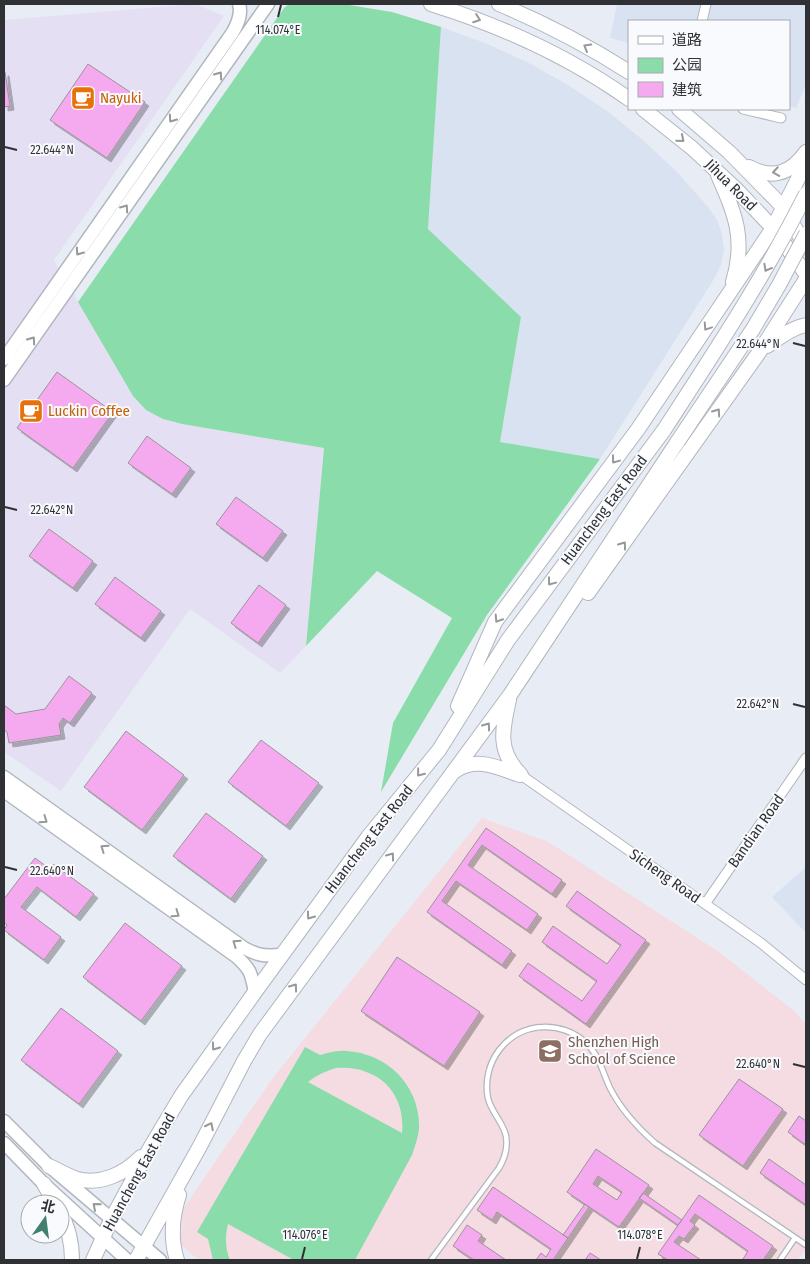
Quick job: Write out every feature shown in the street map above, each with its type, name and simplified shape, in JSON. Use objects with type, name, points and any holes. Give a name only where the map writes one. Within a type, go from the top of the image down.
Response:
[{"type":"main road","points":[[431,4],[487,23],[533,43],[588,72],[628,98]]},
{"type":"main road","points":[[498,4],[552,28],[628,71]]},
{"type":"main road","name":"Jihua Road","points":[[644,110],[714,168],[773,228],[806,274]]},
{"type":"main road","name":"Jihua Road","points":[[681,110],[740,163],[783,207],[806,247]]},
{"type":"main road","points":[[740,163],[758,172],[772,174],[791,168],[806,152]]},
{"type":"main road","points":[[439,750],[495,622],[638,429],[773,228],[806,163]]},
{"type":"main road","points":[[714,168],[732,206],[738,232],[736,271],[728,296]]},
{"type":"main road","name":"Huancheng East Road","points":[[93,1260],[111,1220],[181,1096],[368,837],[439,750],[508,640],[664,430],[741,312],[806,194]]},
{"type":"main road","name":"Huancheng East Road","points":[[136,1260],[260,1034],[510,695],[753,329],[806,234]]},
{"type":"main road","points":[[521,775],[508,757],[503,742],[503,726],[510,695],[538,663],[625,542],[760,351],[806,279]]},
{"type":"main road","points":[[760,351],[784,334],[799,326],[806,325]]},
{"type":"main road","points":[[453,773],[465,766],[479,764],[493,766],[521,775]]},
{"type":"main road","points":[[177,1260],[172,1236],[173,1218],[180,1192],[200,1146]]},
{"type":"main road","points":[[49,1166],[77,1179],[89,1181],[102,1180],[127,1170],[150,1148]]},
{"type":"main road","points":[[44,1184],[50,1194]]},
{"type":"main road","points":[[70,1234],[72,1260]]},
{"type":"street","points":[[4,359],[233,32],[239,20],[239,4]]},
{"type":"street","points":[[4,380],[268,4]]},
{"type":"street","points":[[702,20],[706,4]]},
{"type":"street","points":[[747,110],[781,118]]},
{"type":"street","name":"Bandian Road","points":[[705,904],[806,758]]},
{"type":"street","name":"Sicheng Road","points":[[521,775],[761,944],[806,980]]},
{"type":"street","points":[[4,777],[244,948],[263,956],[281,955]]},
{"type":"street","points":[[4,792],[237,957],[246,965],[251,974],[255,992]]},
{"type":"street","points":[[4,1120],[49,1166],[160,1260]]},
{"type":"street","points":[[4,1143],[44,1184],[127,1260]]},
{"type":"lane","points":[[431,1260],[499,1168],[504,1158],[507,1146],[506,1134],[488,1099],[487,1084],[489,1070],[495,1056],[504,1044],[515,1035],[529,1029],[543,1027],[565,1030],[584,1041],[594,1052],[622,1108],[637,1127],[655,1143],[806,1246]]},
{"type":"lane","points":[[780,1260],[795,1238]]},
{"type":"shaded area","points":[[195,4],[224,16],[54,260],[133,396],[163,419],[181,424],[324,448],[306,646],[280,673],[190,609],[61,791],[4,752],[4,20]]},
{"type":"shaded area","points":[[617,4],[806,4],[806,84],[796,108],[790,106],[790,20],[628,20],[628,43],[610,38]]},
{"type":"shaded area","points":[[441,27],[485,43],[527,62],[568,85],[607,111],[643,140],[677,172],[717,220],[722,234],[724,250],[721,265],[600,459],[500,442],[521,317],[428,229]]},
{"type":"shaded area","name":"Shenzhen High School of Science","points":[[482,818],[547,841],[719,952],[793,1010],[806,1024],[806,1250],[797,1260],[198,1260],[180,1244],[183,1209],[272,1079]]},
{"type":"shaded area","points":[[806,867],[806,933],[772,897]]},
{"type":"green space","points":[[289,4],[343,4],[392,12],[441,27],[428,229],[521,317],[500,442],[600,459],[487,615],[381,792],[393,723],[452,618],[377,571],[306,646],[324,448],[182,424],[163,419],[146,410],[133,396],[78,302],[284,8]]},
{"type":"green space","points":[[305,1047],[320,1055],[343,1051],[361,1053],[375,1058],[388,1065],[408,1086],[418,1114],[419,1129],[416,1142],[412,1155],[355,1260],[294,1260],[228,1224],[226,1242],[230,1260],[213,1260],[208,1239],[197,1232]],"holes":[[[351,1068],[376,1076],[394,1094],[402,1118],[402,1133],[308,1082],[332,1069]]]},
{"type":"building","points":[[88,64],[145,102],[107,158],[50,120]]},
{"type":"building","points":[[4,72],[10,106],[4,107]]},
{"type":"building","points":[[57,372],[113,412],[73,468],[17,428]]},
{"type":"building","points":[[147,436],[191,468],[172,494],[128,463]]},
{"type":"building","points":[[236,497],[283,531],[263,558],[216,524]]},
{"type":"building","points":[[49,529],[93,561],[73,588],[29,556]]},
{"type":"building","points":[[115,577],[161,611],[141,638],[95,604]]},
{"type":"building","points":[[259,585],[286,605],[258,643],[231,623]]},
{"type":"building","points":[[69,676],[92,693],[70,723],[63,718],[59,724],[61,735],[9,743],[7,732],[4,730],[4,705],[16,714],[45,709]]},
{"type":"building","points":[[126,731],[184,775],[142,830],[84,787]]},
{"type":"building","points":[[261,740],[319,783],[286,826],[228,782]]},
{"type":"building","points":[[206,813],[263,856],[231,899],[173,856]]},
{"type":"building","points":[[486,828],[562,880],[552,894],[482,845],[468,865],[538,914],[527,930],[456,881],[442,901],[512,951],[502,965],[427,912]]},
{"type":"building","points":[[35,858],[50,869],[53,864],[94,894],[76,917],[37,887],[21,907],[61,937],[44,960],[4,930],[7,925],[4,922],[4,899]]},
{"type":"building","points":[[577,891],[646,940],[586,1024],[519,976],[528,963],[582,1001],[597,981],[542,942],[553,926],[607,964],[621,945],[566,906]]},
{"type":"building","points":[[125,923],[182,966],[141,1021],[83,977]]},
{"type":"building","points":[[397,957],[480,1012],[444,1066],[361,1011]]},
{"type":"building","points":[[61,1008],[118,1051],[79,1104],[21,1060]]},
{"type":"building","points":[[739,1079],[783,1109],[743,1166],[699,1135]]},
{"type":"building","points":[[799,1116],[806,1121],[806,1145],[788,1132]]},
{"type":"building","points":[[596,1149],[649,1185],[619,1227],[567,1192]],"holes":[[[598,1176],[622,1192],[617,1200],[593,1184]]]},
{"type":"building","points":[[769,1159],[806,1185],[806,1205],[760,1173]]},
{"type":"building","points":[[493,1187],[568,1238],[553,1260],[536,1260],[541,1253],[546,1257],[551,1249],[497,1212],[492,1220],[477,1210]]},
{"type":"building","points":[[643,1193],[682,1220],[678,1225],[639,1198]]},
{"type":"building","points":[[699,1195],[773,1246],[763,1260],[744,1260],[748,1251],[695,1214],[690,1221],[695,1225],[684,1239],[679,1236],[674,1242],[701,1260],[668,1260],[658,1254]]},
{"type":"building","points":[[585,1204],[589,1207],[568,1238],[563,1235]]},
{"type":"building","points":[[467,1225],[482,1235],[478,1241],[506,1260],[474,1260],[453,1246]]},
{"type":"building","points":[[590,1253],[601,1260],[585,1260]]},
{"type":"place","name":"Nayuki","points":[[83,98]]},
{"type":"place","name":"Luckin Coffee","points":[[31,411]]},
{"type":"place","name":"Shenzhen High School of Science","points":[[550,1051]]}]
